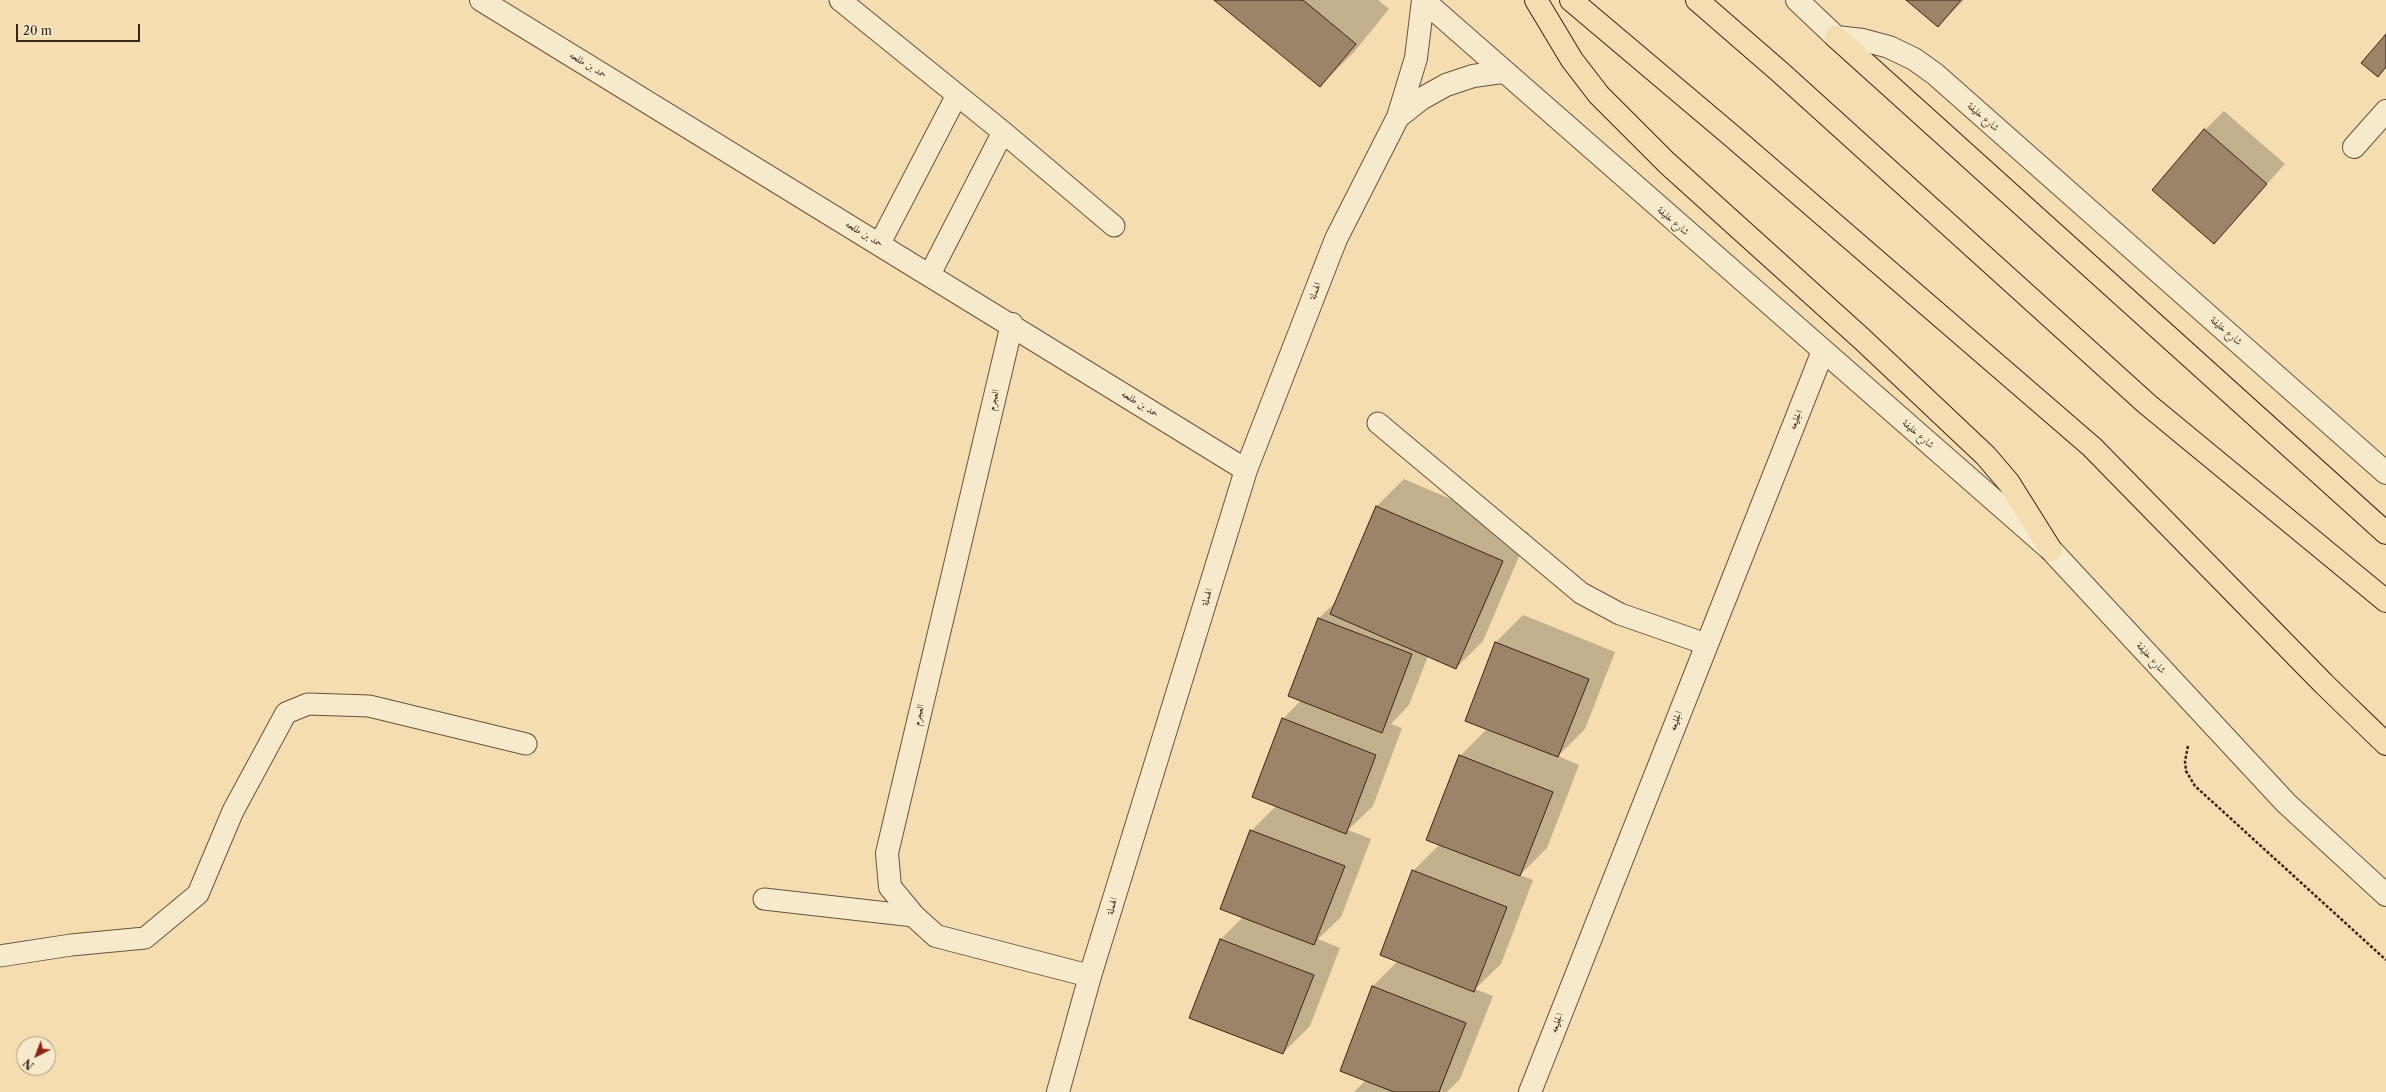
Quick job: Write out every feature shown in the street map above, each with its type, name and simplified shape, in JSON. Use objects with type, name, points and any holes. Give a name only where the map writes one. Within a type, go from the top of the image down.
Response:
[{"type":"main road","points":[[1536,0],[1572,60],[1599,95],[1662,158],[1862,339],[1986,456],[2009,483],[2051,550]]},
{"type":"main road","points":[[1571,0],[1732,136],[2092,447],[2324,684],[2386,744]]},
{"type":"main road","points":[[1697,0],[1780,72],[2147,404],[2386,601]]},
{"type":"main road","points":[[1836,37],[2386,533]]},
{"type":"street","name":"حمد بن طلحه","points":[[481,0],[1012,324],[1246,470]]},
{"type":"street","name":"شارع خليفة","points":[[1423,0],[1502,72],[2051,550],[2286,803],[2386,895]]},
{"type":"street","name":"الهملة","points":[[1058,1092],[1090,976],[1246,470],[1336,239],[1398,117],[1416,58],[1421,30],[1423,0]]},
{"type":"street","points":[[1797,0],[1836,37]]},
{"type":"street","name":"شارع خليفة","points":[[1836,37],[1863,40],[1889,47],[1914,59],[1935,74],[2386,473]]},
{"type":"street","name":"الهملة","points":[[1398,117],[1421,99],[1446,85],[1473,76],[1502,72]]},
{"type":"street","points":[[2354,147],[2386,111]]},
{"type":"street","name":"العجرم","points":[[1012,324],[887,853],[890,887],[914,916],[936,936],[1090,976]]},
{"type":"street","name":"الجليعه","points":[[1530,1092],[1706,644],[1823,352]]},
{"type":"lane","points":[[840,0],[1003,132],[1114,226]]},
{"type":"lane","points":[[880,243],[957,95]]},
{"type":"lane","points":[[930,274],[1003,132]]},
{"type":"lane","points":[[1378,423],[1581,593],[1620,614],[1706,644]]},
{"type":"lane","points":[[0,956],[71,945],[145,938],[198,894],[233,811],[286,713],[308,704],[369,706],[526,744]]},
{"type":"lane","points":[[764,899],[914,916]]},
{"type":"path","points":[[2203,714],[2186,751],[2186,771],[2190,779],[2386,960]]},
{"type":"building","points":[[1214,0],[1303,0],[1356,44],[1320,87]]},
{"type":"building","points":[[1906,0],[1961,0],[1938,27]]},
{"type":"building","points":[[2386,34],[2386,67],[2378,77],[2361,63]]},
{"type":"building","points":[[2204,129],[2267,184],[2214,244],[2152,190]]},
{"type":"building","points":[[1376,506],[1503,561],[1456,669],[1330,614]]},
{"type":"building","points":[[1318,618],[1412,654],[1382,733],[1288,696]]},
{"type":"building","points":[[1495,642],[1589,679],[1558,757],[1465,721]]},
{"type":"building","points":[[1282,718],[1376,755],[1346,834],[1252,797]]},
{"type":"building","points":[[1459,755],[1553,792],[1520,876],[1426,840]]},
{"type":"building","points":[[1250,830],[1345,866],[1314,945],[1220,909]]},
{"type":"building","points":[[1412,870],[1507,907],[1474,992],[1380,955]]},
{"type":"building","points":[[1220,939],[1314,975],[1283,1054],[1189,1018]]},
{"type":"building","points":[[1372,986],[1466,1023],[1439,1092],[1394,1092],[1340,1071]]}]
